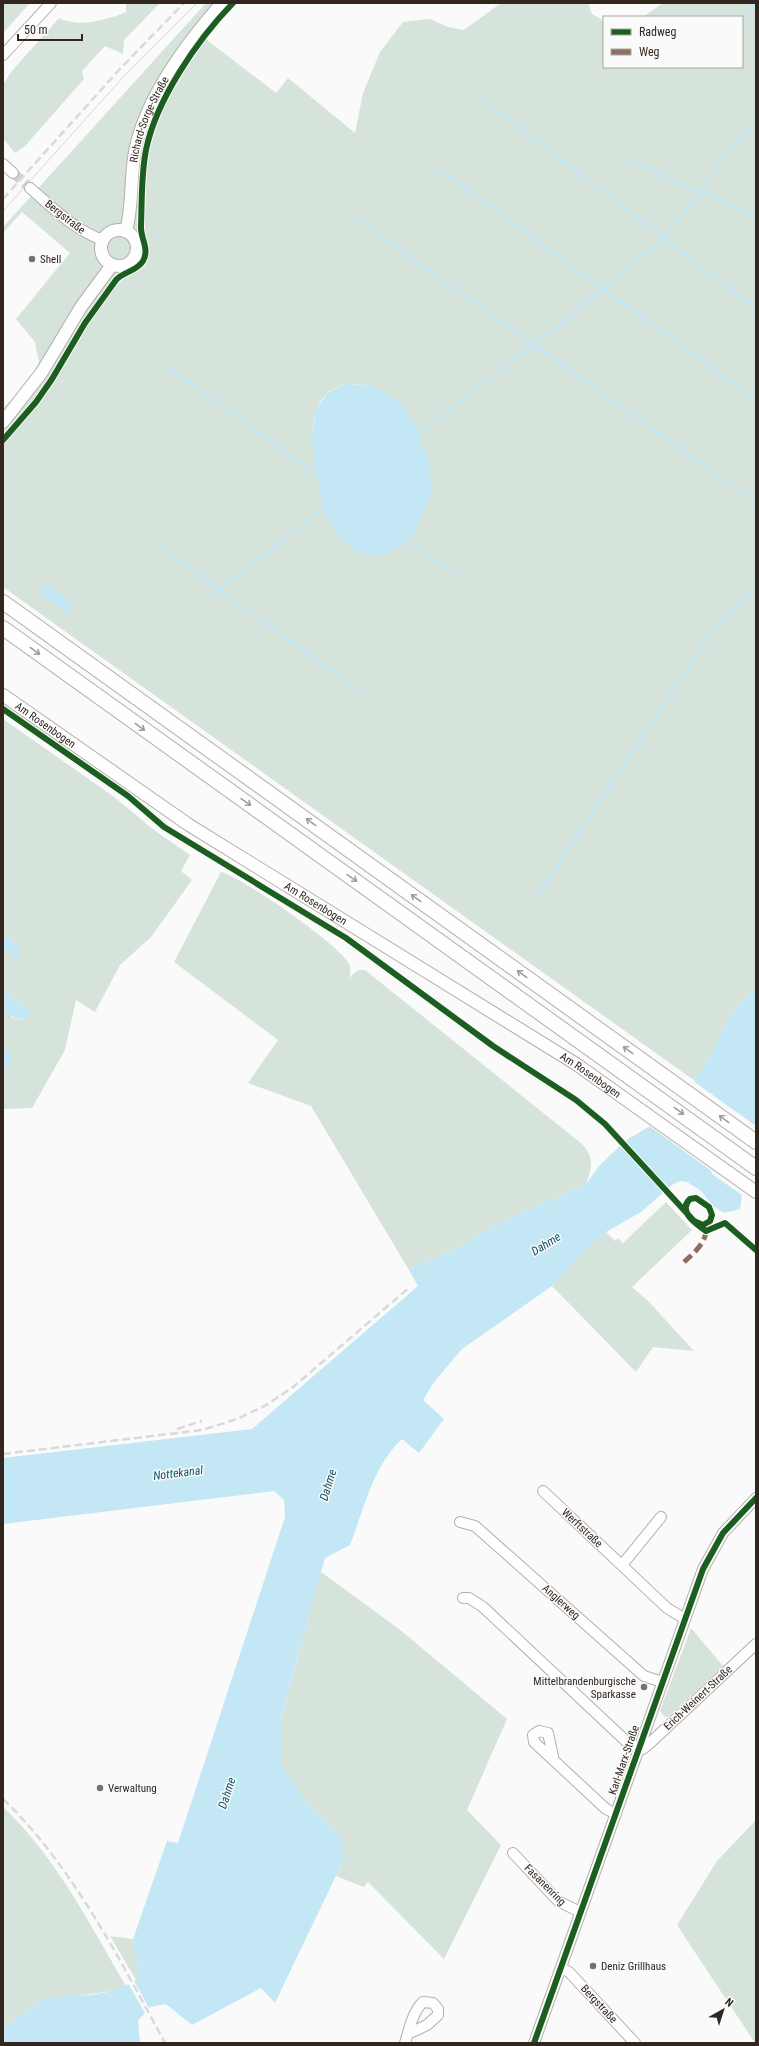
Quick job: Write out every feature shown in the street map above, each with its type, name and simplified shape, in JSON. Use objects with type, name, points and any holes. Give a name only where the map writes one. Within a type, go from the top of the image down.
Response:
[{"type":"highway","points":[[3,602],[756,1142]]},
{"type":"highway","points":[[3,628],[647,1088],[756,1168]]},
{"type":"main road","name":"Richard-Sorge-Straße","points":[[126,231],[132,202],[134,153],[142,124],[165,79],[194,38],[222,3]]},
{"type":"main road","points":[[115,230],[126,231],[136,242],[135,257],[127,264],[117,266],[112,265],[104,257],[101,246],[103,240],[115,230]]},
{"type":"main road","points":[[3,422],[39,377],[81,307],[112,265]]},
{"type":"main road","name":"Am Rosenbogen","points":[[3,695],[189,825],[545,1044],[756,1192]]},
{"type":"street","points":[[3,55],[51,3]]},
{"type":"street","points":[[3,164],[13,173]]},
{"type":"street","name":"Bergstraße","points":[[30,188],[78,228],[103,240]]},
{"type":"street","name":"Werftstraße","points":[[543,1491],[666,1608],[685,1619]]},
{"type":"street","name":"Karl-Marx-Straße","points":[[534,2043],[638,1748],[704,1569],[716,1544],[734,1520],[756,1498]]},
{"type":"street","points":[[622,1565],[661,1517]]},
{"type":"street","name":"Anglerweg","points":[[460,1522],[469,1523],[475,1526],[640,1673],[649,1678],[662,1682]]},
{"type":"street","name":"Karl-Marx-Straße","points":[[463,1598],[469,1598],[484,1607],[628,1743],[638,1748]]},
{"type":"street","name":"Erich-Weinert-Straße","points":[[638,1748],[643,1748],[650,1743],[756,1644]]},
{"type":"street","name":"Karl-Marx-Straße","points":[[554,1761],[606,1809],[616,1814]]},
{"type":"street","name":"Fasanenring","points":[[513,1853],[558,1901],[580,1912]]},
{"type":"street","name":"Bergstraße","points":[[561,1968],[569,1972],[635,2043]]},
{"type":"shaded area","points":[[3,3],[30,3],[3,33]]},
{"type":"shaded area","points":[[126,3],[160,3],[124,40],[123,54],[105,46],[82,71],[84,79],[25,146],[15,153],[3,138],[3,85],[11,72],[59,18],[67,21],[84,23],[102,20],[126,12]]},
{"type":"shaded area","points":[[206,3],[216,3],[191,32],[207,40],[276,93],[288,78],[355,133],[363,93],[380,52],[403,22],[430,19],[448,27],[464,30],[501,3],[588,3],[592,14],[603,20],[603,68],[743,68],[743,16],[644,16],[663,3],[756,3],[756,987],[730,1015],[710,1056],[695,1081],[3,587],[3,408],[23,389],[39,363],[35,342],[16,319],[70,253],[22,212],[3,233],[3,227]],"holes":[[[344,384],[371,385],[315,460],[313,425],[317,408],[321,400],[327,393]]]},
{"type":"shaded area","points":[[3,719],[113,796],[154,830],[190,855],[181,871],[192,880],[151,937],[120,965],[95,1012],[76,1000],[65,1050],[32,1108],[3,1109],[3,1067],[12,1055],[3,1049],[3,1010],[13,1018],[22,1020],[28,1008],[3,991],[3,948],[15,957],[19,945],[3,935]]},
{"type":"shaded area","points":[[221,872],[232,876],[249,886],[291,914],[344,957],[350,966],[349,978],[358,970],[365,970],[582,1144],[591,1159],[590,1173],[586,1184],[500,1223],[460,1246],[409,1270],[311,1106],[248,1083],[278,1040],[174,962]]},
{"type":"shaded area","points":[[666,1202],[692,1230],[632,1287],[650,1303],[694,1351],[653,1347],[636,1372],[552,1286],[590,1245],[606,1232],[615,1241],[618,1238],[623,1243]]},
{"type":"shaded area","points":[[321,1572],[399,1629],[507,1719],[467,1810],[501,1845],[444,1959],[368,1882],[364,1887],[336,1876],[344,1859],[338,1835],[308,1805],[281,1766],[281,1718]]},
{"type":"shaded area","points":[[691,1628],[723,1666],[669,1716],[665,1717],[660,1711]]},
{"type":"shaded area","points":[[3,1807],[22,1826],[55,1869],[85,1915],[126,1986],[114,1991],[42,2000],[3,2028]]},
{"type":"shaded area","points":[[756,1820],[755,2043],[677,1925],[717,1861]]},
{"type":"shaded area","points":[[110,1936],[133,1939],[138,1968],[136,1980]]},
{"type":"water","points":[[344,384],[371,385],[401,403],[415,425],[430,464],[431,493],[413,536],[392,552],[372,556],[354,551],[340,538],[328,519],[320,493],[311,439],[316,410],[327,393]]},
{"type":"water","points":[[50,586],[71,603],[72,607],[68,612],[64,612],[41,592],[45,587]]},
{"type":"water","points":[[3,935],[19,945],[21,953],[15,957],[3,948]]},
{"type":"water","points":[[756,987],[756,1127],[741,1117],[705,1152],[712,1174],[742,1195],[740,1209],[724,1213],[714,1207],[700,1190],[687,1182],[680,1181],[672,1185],[641,1212],[606,1232],[590,1245],[552,1286],[462,1349],[434,1382],[423,1400],[444,1419],[419,1453],[402,1439],[392,1450],[376,1475],[350,1545],[325,1558],[281,1717],[281,1765],[308,1805],[338,1835],[344,1848],[344,1859],[275,2003],[261,1988],[192,2025],[166,2004],[150,2007],[138,2021],[140,2043],[3,2043],[3,2028],[42,2000],[62,1996],[91,1995],[114,1991],[136,1980],[138,1968],[133,1939],[167,1841],[178,1843],[285,1517],[284,1500],[274,1491],[3,1524],[3,1458],[252,1429],[418,1286],[409,1270],[460,1246],[500,1223],[586,1184],[599,1166],[625,1141],[665,1117],[695,1081],[710,1056],[730,1015]]},
{"type":"water","points":[[3,991],[28,1008],[30,1016],[19,1019],[3,1010]]},
{"type":"water","points":[[3,1049],[12,1055],[11,1064],[3,1067]]},
{"type":"pier","points":[[693,1081],[756,1126],[756,1129],[741,1119],[708,1152],[713,1172],[648,1125],[663,1115]]},
{"type":"pier","points":[[133,1979],[150,2010],[146,2015],[128,1983]]},
{"type":"waterway","points":[[743,22],[756,4]]},
{"type":"waterway","points":[[485,102],[756,308]]},
{"type":"waterway","points":[[417,435],[534,345],[664,238],[700,192],[730,149],[756,124]]},
{"type":"waterway","points":[[626,159],[756,217]]},
{"type":"waterway","points":[[437,168],[756,400]]},
{"type":"waterway","points":[[352,216],[756,502]]},
{"type":"waterway","points":[[167,366],[318,476]]},
{"type":"waterway","points":[[206,600],[326,506]]},
{"type":"waterway","points":[[405,539],[453,574]]},
{"type":"waterway","points":[[154,543],[360,691]]},
{"type":"waterway","points":[[536,898],[714,629],[756,589]]},
{"type":"tunnel","points":[[13,173],[30,188]]},
{"type":"tram line","points":[[3,211],[125,75],[197,3]]},
{"type":"railway","points":[[3,199],[119,70],[184,3]]},
{"type":"railway","points":[[3,1454],[202,1430],[237,1419],[268,1404],[293,1387],[410,1287]]},
{"type":"railway","points":[[177,1429],[202,1421]]},
{"type":"railway","points":[[3,1799],[28,1825],[73,1883],[112,1947],[165,2043]]},
{"type":"marked path","points":[[684,1262],[701,1244],[706,1231]]},
{"type":"cycle path","points":[[3,440],[36,402],[52,379],[85,323],[116,280],[140,265],[143,261],[146,252],[141,230],[142,178],[144,159],[151,131],[168,91],[192,53],[219,18],[233,3]]},
{"type":"cycle path","points":[[3,709],[128,796],[164,827],[346,938],[493,1046],[576,1100],[605,1124],[694,1221],[703,1225],[710,1221],[712,1215],[709,1207],[696,1198],[690,1199],[686,1208],[687,1213],[689,1217],[706,1231]]},
{"type":"cycle path","points":[[706,1231],[725,1223],[756,1250]]},
{"type":"cycle path","points":[[534,2043],[703,1569],[723,1533],[756,1498]]},
{"type":"place","name":"Shell","points":[[32,259]]},
{"type":"place","name":"Mittelbrandenburgische Sparkasse","points":[[644,1687]]},
{"type":"place","name":"Verwaltung","points":[[100,1788]]},
{"type":"place","name":"Deniz Grillhaus","points":[[593,1966]]},
{"type":"water label","name":"Dahme","points":[[546,1244]]},
{"type":"water label","name":"Nottekanal","points":[[178,1473]]},
{"type":"water label","name":"Dahme","points":[[328,1485]]},
{"type":"water label","name":"Dahme","points":[[227,1793]]}]
